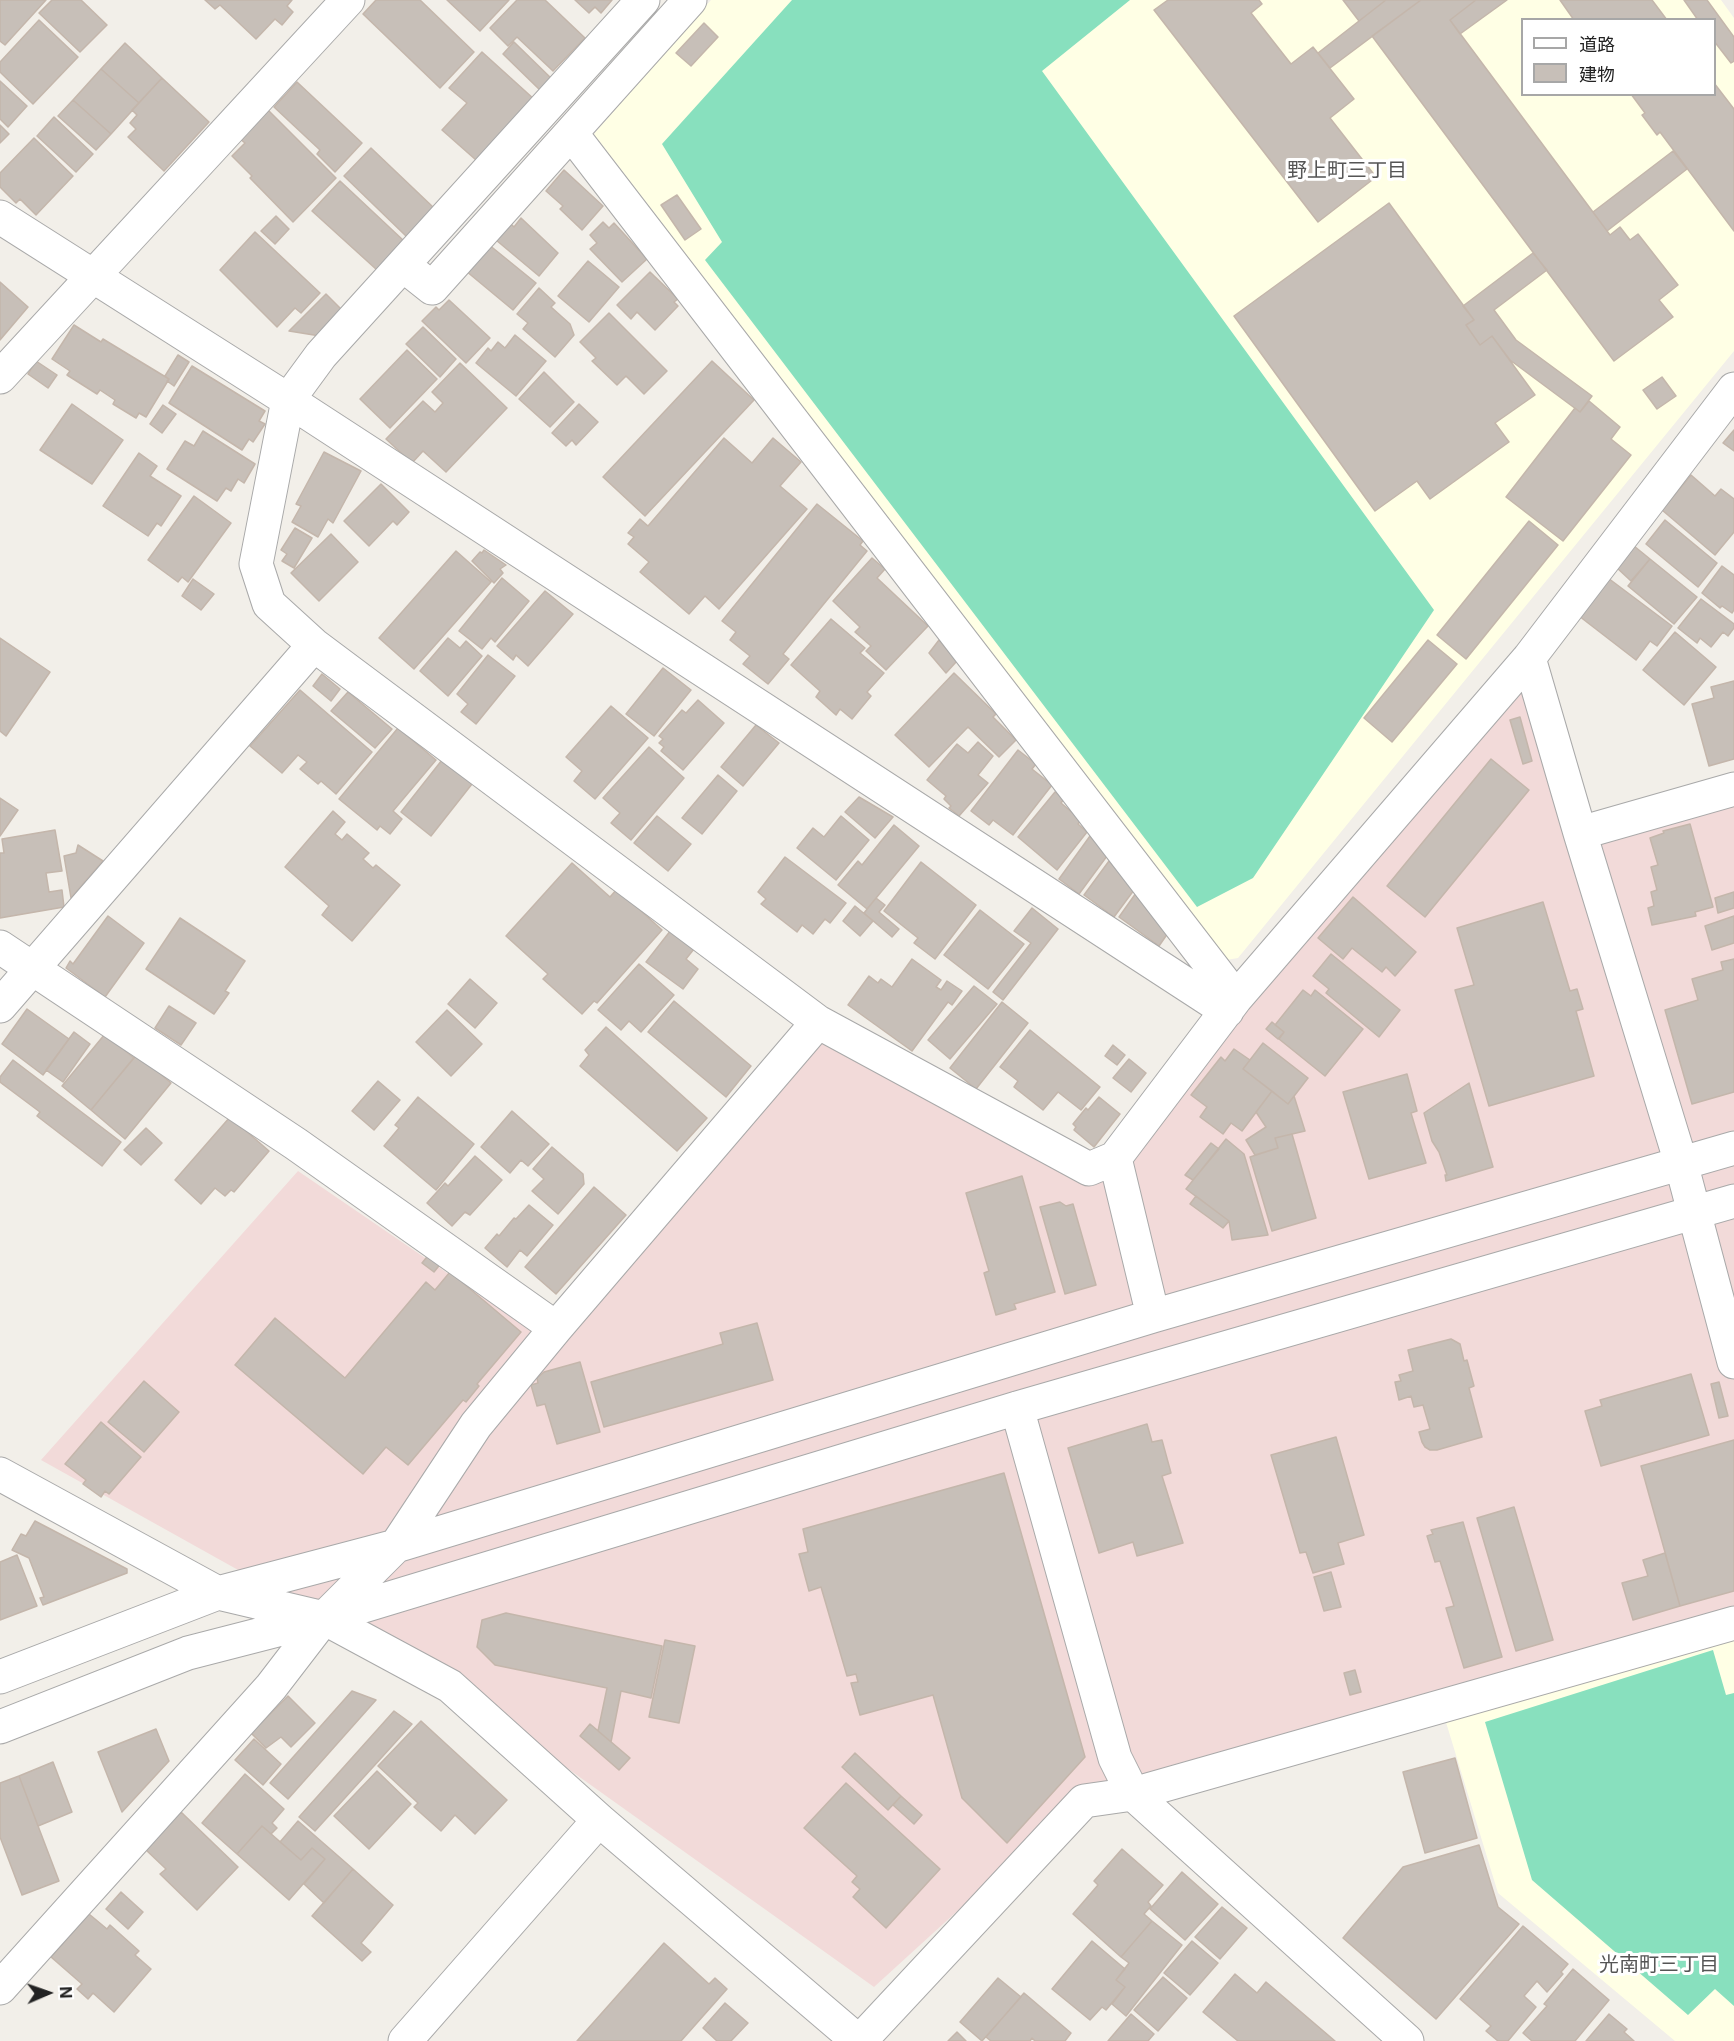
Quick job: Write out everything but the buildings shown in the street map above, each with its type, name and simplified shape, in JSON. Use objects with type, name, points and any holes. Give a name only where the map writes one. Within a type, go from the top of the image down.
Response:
[{"type":"street","points":[[0,376],[348,0]]},
{"type":"street","points":[[643,0],[321,355],[288,400],[256,564],[269,604],[314,645],[818,1022],[1089,1169],[1115,1158],[1231,1004],[1529,658],[1734,389]]},
{"type":"street","points":[[403,266],[432,288],[690,0]]},
{"type":"street","points":[[571,133],[1231,1004]]},
{"type":"street","points":[[0,217],[1231,1004]]},
{"type":"street","points":[[0,1006],[314,645]]},
{"type":"street","points":[[1529,658],[1681,1163],[1734,1362]]},
{"type":"street","points":[[1580,833],[1734,789]]},
{"type":"street","points":[[0,947],[296,1144],[556,1328]]},
{"type":"street","points":[[0,1988],[271,1687],[324,1618],[396,1545],[476,1425],[818,1022]]},
{"type":"street","points":[[0,1677],[218,1593],[396,1545],[1153,1316],[1734,1148]]},
{"type":"street","points":[[1115,1158],[1153,1316]]},
{"type":"street","points":[[0,1726],[188,1653],[324,1618],[1017,1408],[1734,1201]]},
{"type":"street","points":[[1017,1408],[1115,1758],[1133,1794],[1407,2041]]},
{"type":"street","points":[[0,1474],[218,1593],[324,1618],[450,1686],[599,1820],[859,2041],[1084,1802],[1133,1794],[1734,1623]]},
{"type":"street","points":[[405,2041],[599,1820]]},
{"type":"shaded area","points":[[711,0],[1721,0],[1734,18],[1734,351],[1238,958],[1226,960],[594,134]]},
{"type":"shaded area","points":[[1533,645],[1581,833],[1734,788],[1734,1614],[1067,1811],[874,1987],[473,1701],[41,1460],[298,1171],[532,1331],[810,1020],[1105,1176]]},
{"type":"shaded area","points":[[1734,1635],[1734,2041],[1675,2041],[1498,1893],[1445,1719]]},
{"type":"green space","points":[[792,0],[1130,0],[1042,71],[1434,610],[1253,878],[1197,907],[705,260],[722,242],[662,144]]},
{"type":"green space","points":[[1713,1650],[1726,1695],[1734,1693],[1734,2006],[1715,1989],[1688,2015],[1532,1880],[1485,1722]]},
{"type":"district","name":"野上町三丁目","points":[[1347,171]]},
{"type":"district","name":"光南町三丁目","points":[[1659,1965]]}]
